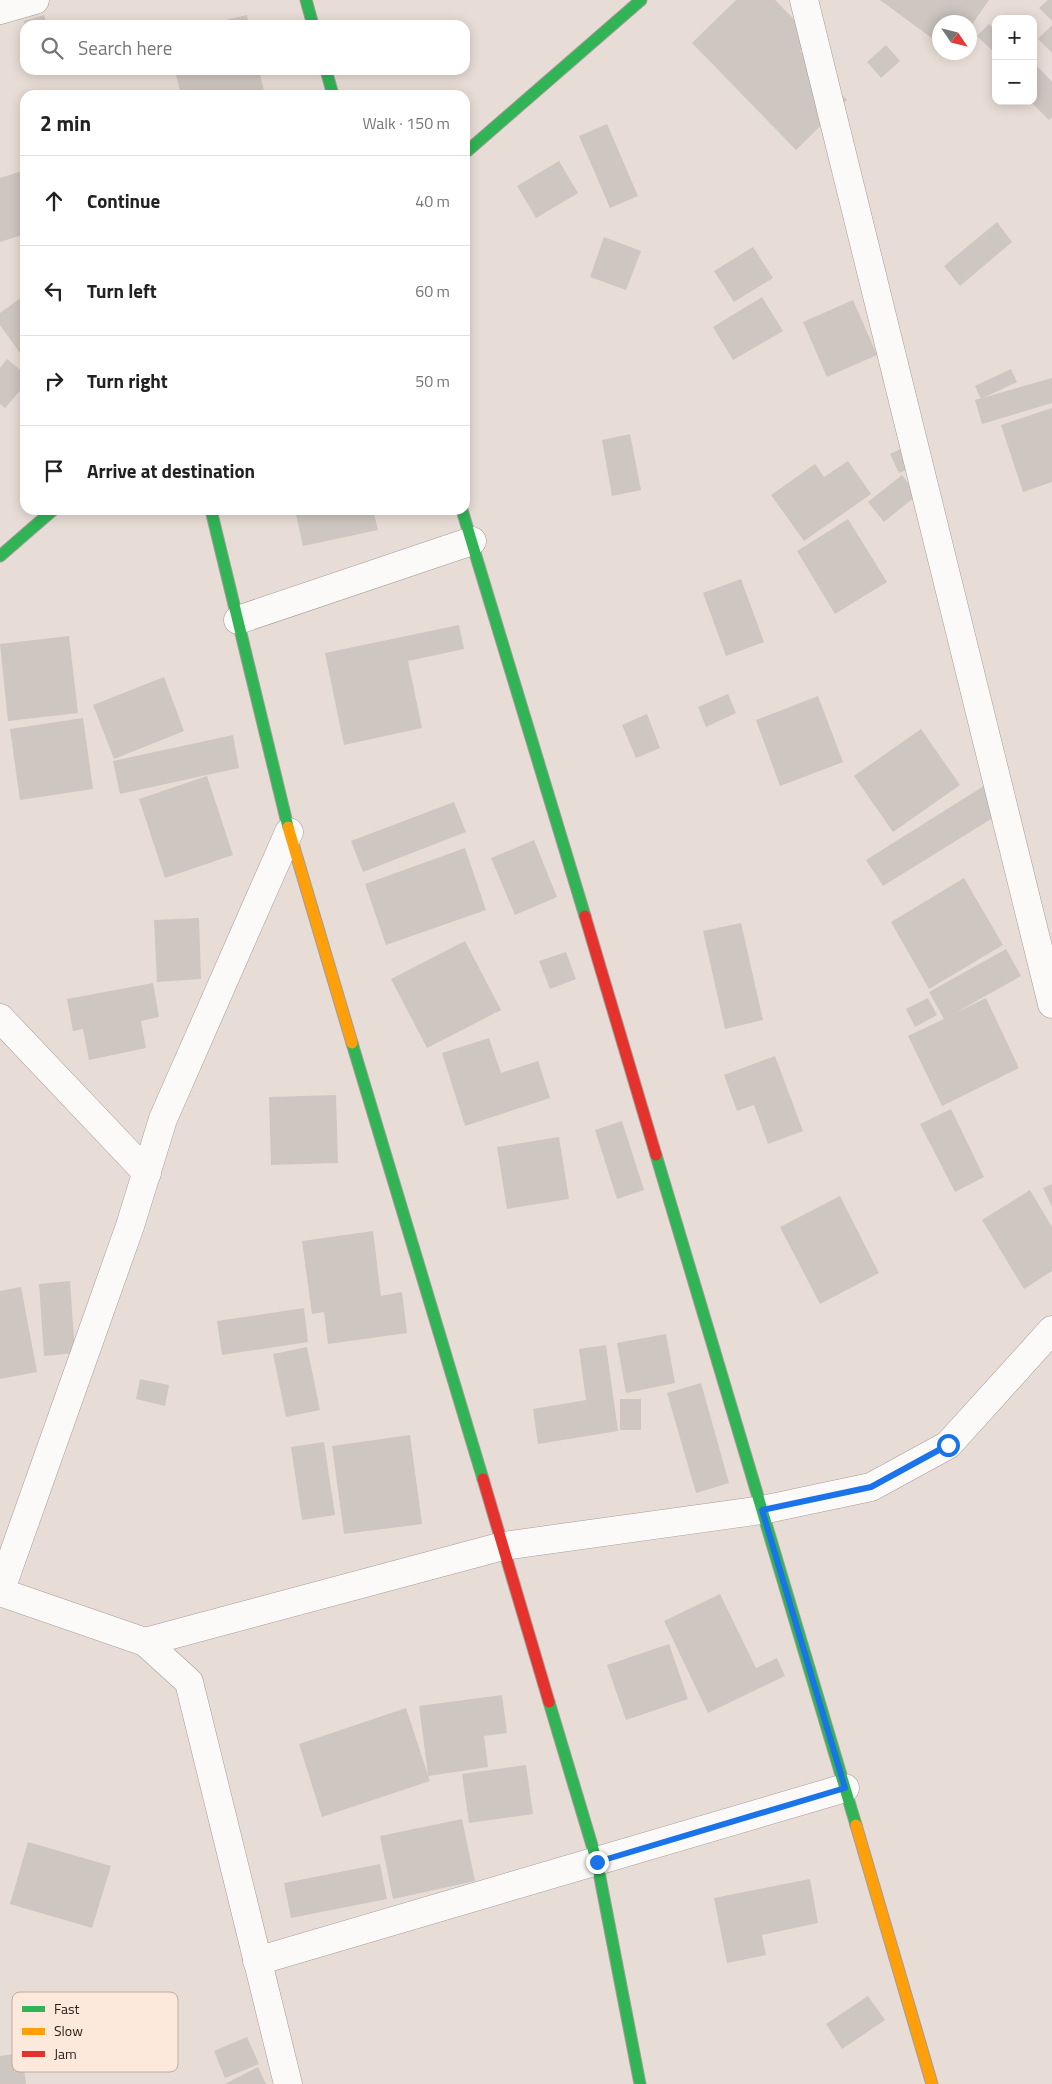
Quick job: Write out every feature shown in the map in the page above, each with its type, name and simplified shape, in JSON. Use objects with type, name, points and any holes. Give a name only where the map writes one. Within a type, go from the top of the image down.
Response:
[{"type":"main road","points":[[306,0],[312,20]]},
{"type":"main road","points":[[470,148],[641,0]]},
{"type":"main road","points":[[327,75],[332,90]]},
{"type":"main road","points":[[0,556],[47,515]]},
{"type":"main road","points":[[212,515],[289,832],[597,1862],[640,2084]]},
{"type":"main road","points":[[464,515],[922,2045],[932,2084]]},
{"type":"street","points":[[0,10],[35,0]]},
{"type":"street","points":[[804,0],[1052,1004]]},
{"type":"street","points":[[238,620],[472,541]]},
{"type":"street","points":[[288,2084],[189,1682],[146,1642],[0,1592],[127,1235],[163,1119],[289,832]]},
{"type":"street","points":[[0,1018],[146,1173]]},
{"type":"street","points":[[146,1642],[503,1546],[762,1510],[871,1487],[948,1445],[1052,1330]]},
{"type":"street","points":[[257,1961],[845,1788]]},
{"type":"building","points":[[736,0],[775,0],[813,39],[800,51],[847,100],[796,150],[692,43]]},
{"type":"building","points":[[880,0],[989,0],[977,17],[977,15],[932,15],[932,38]]},
{"type":"building","points":[[1048,0],[1052,0],[1052,21],[1039,8]]},
{"type":"building","points":[[44,15],[46,20],[27,20]]},
{"type":"building","points":[[247,15],[248,20],[226,20]]},
{"type":"building","points":[[989,24],[992,27],[992,50],[977,36]]},
{"type":"building","points":[[1052,25],[1052,53],[1038,39]]},
{"type":"building","points":[[886,45],[900,61],[881,78],[867,62]]},
{"type":"building","points":[[1037,68],[1052,82],[1052,117],[1049,120],[1034,105],[1037,105]]},
{"type":"building","points":[[176,75],[260,75],[264,90],[180,90]]},
{"type":"building","points":[[607,124],[638,196],[610,208],[579,136]]},
{"type":"building","points":[[559,161],[578,193],[536,218],[517,186]]},
{"type":"building","points":[[20,172],[20,236],[0,242],[0,178]]},
{"type":"building","points":[[997,222],[1012,242],[960,286],[944,266]]},
{"type":"building","points":[[604,237],[641,251],[626,290],[590,277]]},
{"type":"building","points":[[753,247],[773,278],[734,302],[714,271]]},
{"type":"building","points":[[762,297],[783,331],[733,360],[713,327]]},
{"type":"building","points":[[20,299],[20,353],[0,325],[0,313]]},
{"type":"building","points":[[853,300],[877,355],[827,377],[803,322]]},
{"type":"building","points":[[7,359],[20,370],[20,391],[5,408],[0,404],[0,368]]},
{"type":"building","points":[[1011,369],[1017,382],[981,399],[975,386]]},
{"type":"building","points":[[1052,378],[1052,403],[982,424],[975,400]]},
{"type":"building","points":[[1052,408],[1052,482],[1023,492],[1001,425]]},
{"type":"building","points":[[630,434],[641,490],[612,496],[602,440]]},
{"type":"building","points":[[915,442],[924,462],[899,473],[890,454]]},
{"type":"building","points":[[848,461],[871,494],[804,541],[771,495],[815,464],[824,477]]},
{"type":"building","points":[[902,475],[917,495],[884,522],[868,502]]},
{"type":"building","points":[[296,515],[374,515],[378,530],[303,546]]},
{"type":"building","points":[[848,519],[887,582],[835,614],[797,551]]},
{"type":"building","points":[[741,579],[764,642],[726,656],[703,593]]},
{"type":"building","points":[[459,625],[464,649],[408,661],[422,728],[344,745],[325,653]]},
{"type":"building","points":[[69,636],[78,713],[8,721],[0,644]]},
{"type":"building","points":[[164,677],[184,731],[114,759],[93,705]]},
{"type":"building","points":[[728,694],[736,713],[706,727],[698,707]]},
{"type":"building","points":[[818,696],[843,762],[780,786],[756,720]]},
{"type":"building","points":[[647,714],[660,748],[636,758],[622,725]]},
{"type":"building","points":[[83,718],[93,789],[20,800],[10,729]]},
{"type":"building","points":[[921,729],[960,785],[893,832],[854,776]]},
{"type":"building","points":[[233,735],[239,768],[120,794],[113,761]]},
{"type":"building","points":[[207,776],[233,855],[165,878],[139,799]]},
{"type":"building","points":[[987,784],[1004,811],[883,886],[866,860]]},
{"type":"building","points":[[454,802],[466,832],[363,872],[351,841]]},
{"type":"building","points":[[534,840],[557,897],[515,915],[491,858]]},
{"type":"building","points":[[465,848],[486,910],[386,945],[365,884]]},
{"type":"building","points":[[964,878],[1003,945],[929,989],[891,922]]},
{"type":"building","points":[[199,918],[201,979],[157,982],[154,920]]},
{"type":"building","points":[[741,923],[763,1020],[725,1029],[703,931]]},
{"type":"building","points":[[465,941],[501,1010],[427,1048],[391,979]]},
{"type":"building","points":[[1006,949],[1021,976],[955,1013],[986,998],[1019,1068],[942,1106],[908,1036],[944,1019],[929,992]]},
{"type":"building","points":[[566,952],[576,979],[550,989],[539,961]]},
{"type":"building","points":[[153,983],[159,1017],[141,1021],[146,1048],[89,1060],[83,1029],[73,1031],[67,999]]},
{"type":"building","points":[[928,998],[937,1015],[915,1027],[906,1009]]},
{"type":"building","points":[[489,1038],[501,1073],[538,1061],[550,1098],[465,1126],[442,1053]]},
{"type":"building","points":[[775,1056],[803,1131],[768,1144],[754,1105],[737,1111],[724,1075]]},
{"type":"building","points":[[336,1095],[338,1163],[271,1165],[269,1097]]},
{"type":"building","points":[[951,1109],[984,1177],[955,1192],[920,1124]]},
{"type":"building","points":[[622,1121],[644,1190],[617,1199],[595,1130]]},
{"type":"building","points":[[559,1137],[569,1199],[507,1209],[497,1147]]},
{"type":"building","points":[[1052,1184],[1052,1207],[1043,1188]]},
{"type":"building","points":[[1030,1190],[1052,1227],[1052,1271],[1024,1289],[982,1220]]},
{"type":"building","points":[[840,1196],[879,1273],[820,1304],[780,1227]]},
{"type":"building","points":[[373,1231],[381,1296],[402,1292],[407,1333],[328,1344],[324,1312],[312,1314],[302,1241]]},
{"type":"building","points":[[70,1281],[75,1353],[44,1356],[39,1284]]},
{"type":"building","points":[[21,1287],[37,1372],[0,1379],[0,1291]]},
{"type":"building","points":[[304,1308],[308,1342],[222,1355],[217,1321]]},
{"type":"building","points":[[666,1334],[675,1383],[626,1393],[617,1343]]},
{"type":"building","points":[[606,1345],[618,1431],[538,1444],[533,1409],[586,1400],[579,1349]]},
{"type":"building","points":[[307,1347],[320,1410],[286,1417],[273,1354]]},
{"type":"building","points":[[140,1379],[169,1385],[165,1406],[136,1399]]},
{"type":"building","points":[[701,1383],[729,1483],[696,1493],[667,1393]]},
{"type":"building","points":[[620,1399],[641,1399],[641,1430],[620,1430]]},
{"type":"building","points":[[410,1435],[422,1524],[344,1534],[332,1446]]},
{"type":"building","points":[[324,1442],[335,1515],[302,1520],[291,1447]]},
{"type":"building","points":[[720,1594],[756,1668],[777,1658],[785,1676],[708,1713],[664,1621]]},
{"type":"building","points":[[669,1644],[688,1699],[626,1720],[607,1665]]},
{"type":"building","points":[[502,1695],[507,1733],[484,1736],[488,1767],[428,1776],[430,1781],[322,1817],[299,1744],[406,1708],[428,1775],[419,1706]]},
{"type":"building","points":[[526,1765],[533,1814],[469,1823],[462,1774]]},
{"type":"building","points":[[462,1819],[475,1881],[393,1899],[380,1836]]},
{"type":"building","points":[[28,1842],[111,1866],[92,1928],[10,1904]]},
{"type":"building","points":[[380,1864],[387,1899],[291,1918],[284,1883]]},
{"type":"building","points":[[810,1879],[818,1923],[762,1935],[766,1955],[727,1963],[714,1898]]},
{"type":"building","points":[[868,1996],[885,2020],[842,2049],[826,2024]]},
{"type":"building","points":[[247,2037],[259,2064],[225,2078],[214,2051]]},
{"type":"building","points":[[12,2054],[12,2072],[24,2072],[26,2084],[0,2084],[0,2056]]},
{"type":"building","points":[[258,2067],[266,2084],[225,2084]]},
{"type":"traffic: fast","points":[[306,0],[312,20]]},
{"type":"traffic: fast","points":[[470,149],[641,0]]},
{"type":"traffic: fast","points":[[327,75],[332,90]]},
{"type":"traffic: fast","points":[[0,556],[47,515]]},
{"type":"traffic: fast","points":[[212,515],[288,827]]},
{"type":"traffic: fast","points":[[464,515],[585,916]]},
{"type":"traffic: fast","points":[[352,1043],[483,1479]]},
{"type":"traffic: fast","points":[[656,1155],[856,1825]]},
{"type":"traffic: fast","points":[[549,1702],[597,1862],[640,2084]]},
{"type":"traffic: slow","points":[[288,827],[352,1043]]},
{"type":"traffic: slow","points":[[856,1825],[932,2084]]},
{"type":"traffic: jam","points":[[585,916],[656,1155]]},
{"type":"traffic: jam","points":[[483,1479],[549,1702]]},
{"type":"route","points":[[597,1862],[845,1788],[762,1510],[871,1487],[948,1445]]}]
